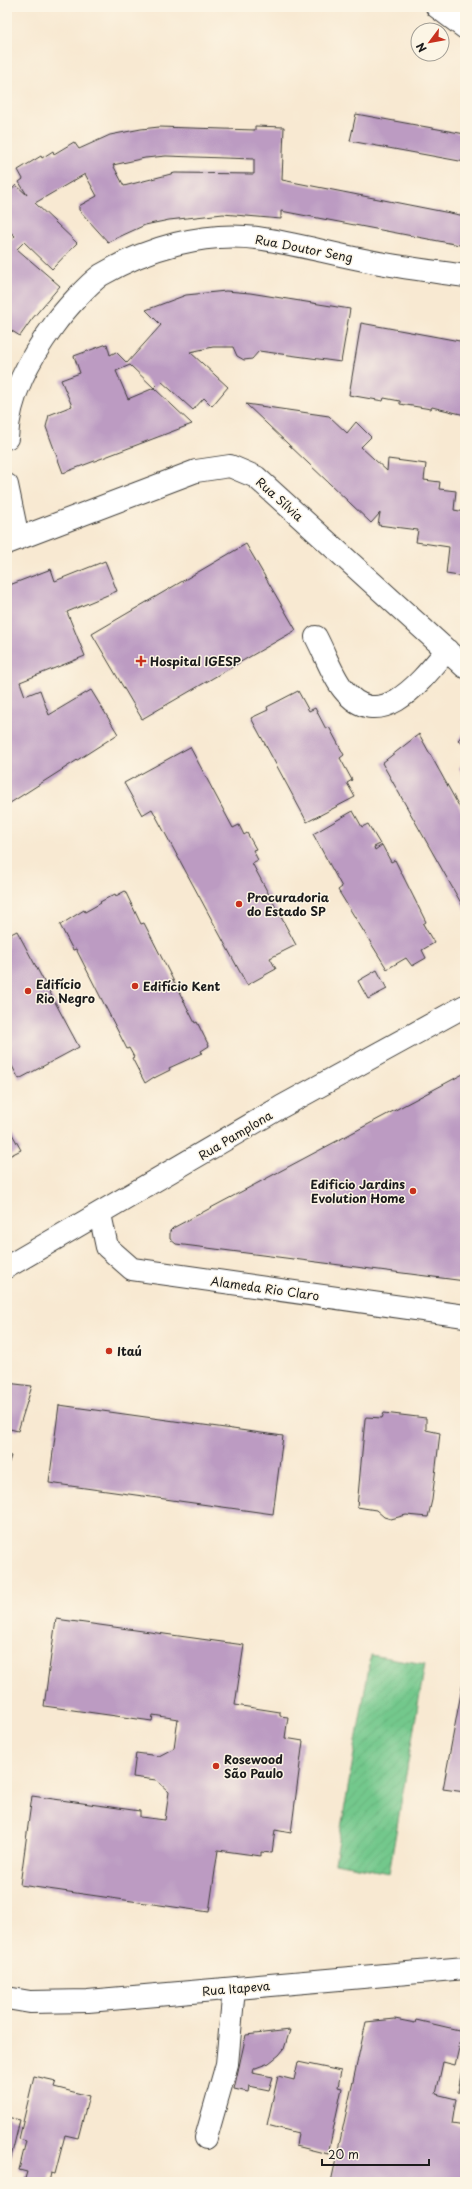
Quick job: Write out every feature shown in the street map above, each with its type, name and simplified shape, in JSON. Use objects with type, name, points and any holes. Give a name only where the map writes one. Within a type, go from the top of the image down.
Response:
[{"type":"street","points":[[437,7],[465,28]]},
{"type":"street","name":"Rua Doutor Seng","points":[[7,438],[8,424],[17,386],[35,351],[62,314],[100,276],[166,245],[218,238],[256,238],[384,264],[465,276]]},
{"type":"street","name":"Rua Sílvia","points":[[13,540],[196,471],[230,466],[256,477],[465,667]]},
{"type":"street","points":[[7,485],[13,540]]},
{"type":"street","points":[[316,637],[343,689],[357,702],[372,708],[390,706],[414,688],[446,650]]},
{"type":"street","name":"Rua Pamplona","points":[[7,1267],[281,1108],[465,1006]]},
{"type":"street","name":"Alameda Rio Claro","points":[[100,1214],[107,1247],[132,1270],[465,1316]]},
{"type":"street","name":"Rua Itapeva","points":[[7,1998],[30,2002],[88,2001],[465,1968]]},
{"type":"street","points":[[206,2138],[227,2064],[234,1988]]},
{"type":"green space","points":[[371,1655],[425,1664],[389,1873],[335,1863]]},
{"type":"building","points":[[356,114],[465,134],[465,162],[350,141]]},
{"type":"building","points":[[255,126],[284,127],[282,180],[465,216],[465,246],[281,211],[281,219],[223,214],[169,220],[145,225],[108,242],[79,210],[79,206],[97,196],[85,174],[35,203],[77,243],[52,269],[24,242],[17,249],[60,286],[32,319],[20,336],[7,328],[7,240],[9,242],[15,236],[7,229],[7,195],[16,185],[27,195],[19,182],[23,179],[18,170],[41,156],[42,158],[53,151],[54,154],[74,142],[79,149],[110,135],[141,129],[159,127],[255,130]],"holes":[[[166,156],[254,159],[254,174],[175,173],[124,186],[113,165],[145,158]]]},
{"type":"building","points":[[226,291],[250,293],[350,309],[341,362],[259,351],[252,359],[244,360],[237,356],[233,347],[213,347],[190,352],[228,387],[212,406],[204,398],[193,410],[161,381],[154,388],[192,424],[63,473],[46,427],[49,415],[72,406],[61,380],[80,373],[74,356],[107,344],[110,355],[116,352],[127,363],[161,325],[146,310],[186,295]],"holes":[[[130,365],[154,388],[128,399],[116,371]]]},
{"type":"building","points":[[361,323],[465,342],[465,415],[432,407],[431,409],[400,404],[400,401],[384,398],[383,401],[349,395]]},
{"type":"building","points":[[246,404],[329,416],[347,433],[356,422],[371,437],[361,447],[387,471],[388,459],[426,464],[424,480],[440,482],[439,489],[456,491],[454,510],[465,512],[465,577],[446,574],[449,547],[416,542],[418,530],[378,525],[380,513],[371,523]]},
{"type":"building","points":[[246,544],[296,630],[142,719],[92,634]]},
{"type":"building","points":[[105,561],[117,591],[67,612],[85,656],[20,682],[25,696],[40,690],[49,715],[91,690],[118,734],[7,805],[7,586],[51,569],[55,581]]},
{"type":"building","points":[[298,691],[309,711],[315,708],[326,729],[329,727],[344,755],[340,758],[352,780],[347,783],[355,797],[307,822],[251,718],[268,710],[267,707]]},
{"type":"building","points":[[465,732],[465,746],[458,740]]},
{"type":"building","points":[[419,734],[465,817],[465,910],[382,763]]},
{"type":"building","name":"Procuradoria do Estado SP","points":[[190,747],[233,828],[239,825],[244,835],[247,833],[256,849],[253,850],[258,860],[252,863],[296,945],[270,958],[276,969],[247,985],[152,809],[142,815],[124,783]]},
{"type":"building","points":[[465,761],[465,779],[459,768]]},
{"type":"building","points":[[353,811],[362,827],[368,824],[380,844],[374,847],[375,850],[382,845],[391,862],[395,860],[426,922],[423,924],[434,943],[422,950],[426,958],[412,966],[406,958],[387,969],[338,890],[342,887],[313,834]]},
{"type":"building","name":"Edifício Kent","points":[[125,891],[141,924],[144,923],[195,1023],[197,1022],[209,1046],[201,1051],[202,1053],[169,1068],[170,1070],[145,1083],[132,1058],[134,1057],[129,1048],[127,1049],[76,949],[73,950],[60,925],[84,910],[85,912],[115,894],[116,896]]},
{"type":"building","name":"Edifício Rio Negro","points":[[17,931],[79,1047],[19,1079],[7,1057],[7,936]]},
{"type":"building","points":[[377,970],[387,989],[368,999],[358,981]]},
{"type":"building","points":[[465,1073],[465,1281],[176,1244],[170,1239],[170,1231],[173,1228]]},
{"type":"building","points":[[7,1125],[21,1150],[7,1157]]},
{"type":"building","points":[[7,1383],[32,1386],[18,1431],[10,1429],[7,1438]]},
{"type":"building","points":[[59,1405],[283,1436],[273,1514],[49,1483]]},
{"type":"building","points":[[384,1413],[426,1418],[426,1430],[440,1433],[432,1500],[428,1517],[406,1515],[391,1519],[384,1517],[376,1510],[357,1507],[365,1419],[366,1417],[382,1418]]},
{"type":"building","points":[[7,1455],[11,1456],[7,1468]]},
{"type":"building","name":"Rosewood São Paulo","points":[[56,1619],[244,1645],[235,1705],[280,1712],[280,1716],[288,1717],[285,1738],[303,1741],[291,1833],[275,1830],[272,1853],[261,1852],[261,1856],[218,1850],[209,1912],[20,1885],[32,1796],[140,1811],[140,1817],[165,1820],[169,1792],[156,1780],[133,1777],[136,1753],[159,1756],[174,1748],[178,1719],[153,1715],[152,1721],[44,1706]]},
{"type":"building","points":[[7,1677],[10,1677],[8,1694],[7,1694]]},
{"type":"building","points":[[465,1677],[465,1792],[443,1789]]},
{"type":"building","points":[[395,2019],[415,2023],[416,2020],[463,2031],[455,2065],[443,2062],[436,2094],[456,2099],[452,2124],[465,2126],[465,2182],[331,2182],[366,2022]]},
{"type":"building","points":[[290,2030],[284,2049],[279,2055],[269,2063],[253,2069],[252,2073],[273,2077],[269,2090],[249,2086],[248,2092],[234,2089],[246,2035]]},
{"type":"building","points":[[464,2057],[465,2058],[465,2093],[458,2092]]},
{"type":"building","points":[[298,2062],[341,2071],[338,2087],[342,2088],[328,2154],[296,2146],[298,2133],[267,2125],[278,2076],[294,2080]]},
{"type":"building","points":[[34,2076],[56,2081],[54,2087],[89,2096],[78,2138],[65,2135],[55,2174],[51,2173],[49,2182],[24,2182],[27,2172],[19,2170],[26,2141],[19,2139]]},
{"type":"building","points":[[7,2117],[20,2120],[8,2170],[7,2170]]},
{"type":"place","name":"Hospital IGESP","points":[[141,661]]},
{"type":"place","name":"Procuradoria do Estado SP","points":[[239,904]]},
{"type":"place","name":"Edifício Kent","points":[[135,986]]},
{"type":"place","name":"Edifício Rio Negro","points":[[28,991]]},
{"type":"place","name":"Edificio Jardins Evolution Home","points":[[413,1191]]},
{"type":"place","name":"Itaú","points":[[109,1351]]},
{"type":"place","name":"Rosewood São Paulo","points":[[216,1766]]}]
